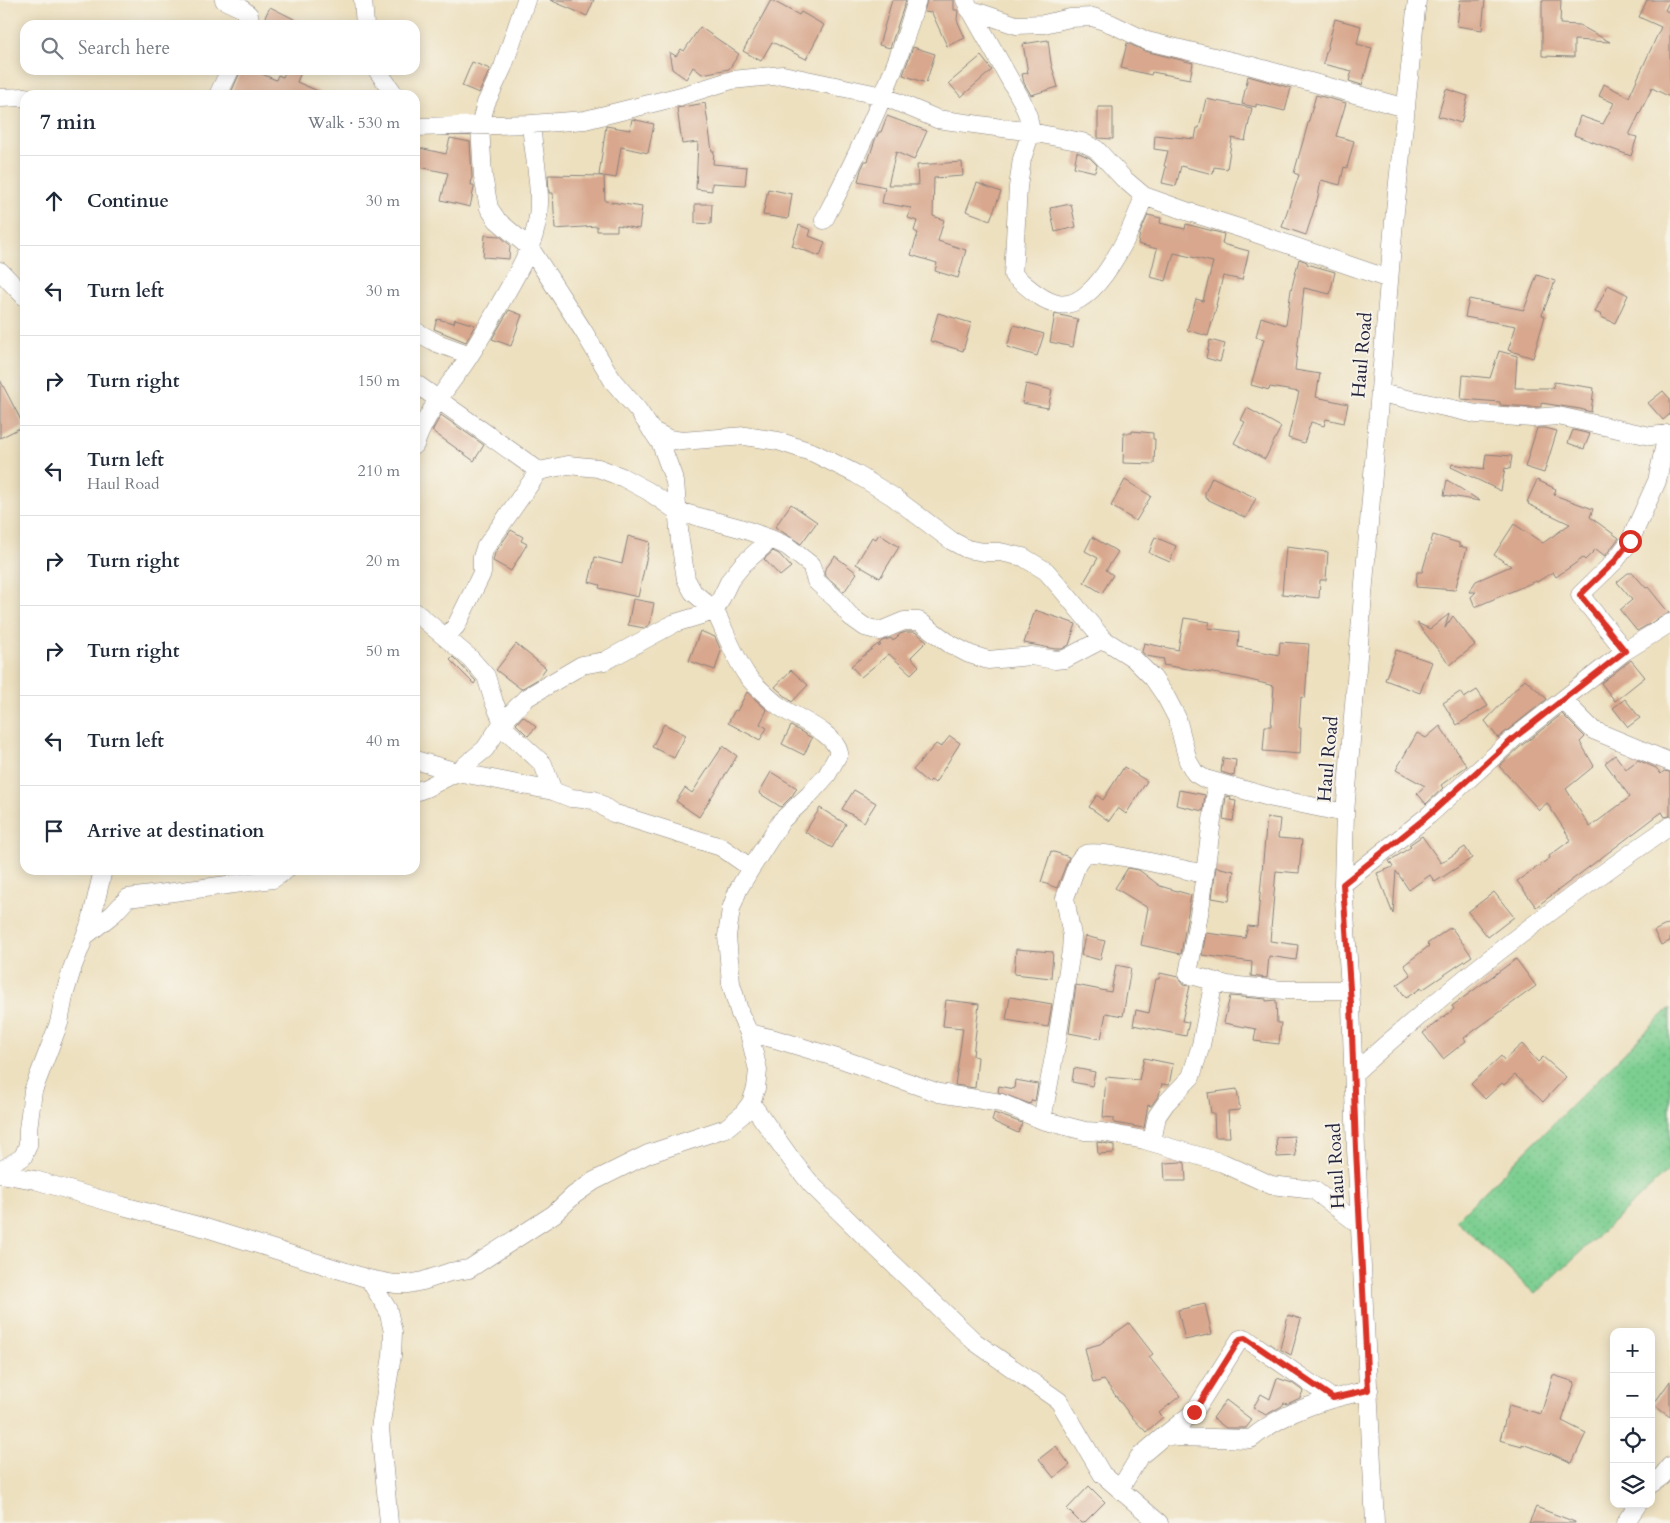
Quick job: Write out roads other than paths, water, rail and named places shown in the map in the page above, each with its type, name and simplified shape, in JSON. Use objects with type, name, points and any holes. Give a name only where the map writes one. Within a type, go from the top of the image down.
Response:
[{"type":"street","points":[[224,0],[241,8],[249,15],[250,20]]},
{"type":"street","points":[[362,0],[364,20]]},
{"type":"street","points":[[0,1173],[35,1180],[206,1228],[369,1279],[395,1284],[408,1284],[423,1282],[450,1272],[469,1269],[554,1214],[574,1195],[594,1181],[648,1154],[726,1128],[742,1115],[751,1103],[756,1088],[758,1070],[749,1034],[740,1014],[731,983],[727,936],[731,909],[738,890],[782,820],[827,776],[839,753],[838,747],[806,721],[780,706],[746,675],[715,611],[693,592],[686,579],[680,541],[675,482],[661,444],[638,410],[613,381],[530,248],[497,220],[489,208],[483,176],[480,125],[486,103],[504,67],[526,0]]},
{"type":"street","points":[[824,220],[851,168],[883,96],[917,0]]},
{"type":"street","name":"Haul Road","points":[[1375,1523],[1350,990],[1343,884],[1345,812],[1380,393],[1417,0]]},
{"type":"street","points":[[967,4],[1016,25],[1044,24],[1070,18],[1093,18],[1112,24],[1146,41],[1252,66],[1406,108]]},
{"type":"street","points":[[967,4],[1022,101],[1028,116],[1031,132],[1022,159],[1018,187],[1013,276],[1044,299],[1059,304],[1074,302],[1086,295],[1101,279],[1134,223],[1144,196]]},
{"type":"street","points":[[220,90],[228,75]]},
{"type":"street","points":[[381,75],[391,90]]},
{"type":"street","points":[[420,125],[531,124],[585,120],[652,104],[732,80],[783,75],[883,96],[937,119],[1031,132],[1082,142],[1096,149],[1124,179],[1144,196],[1390,279]]},
{"type":"street","points":[[0,98],[20,97]]},
{"type":"street","points":[[420,432],[424,421],[437,400],[470,354],[496,312],[530,248],[537,226],[539,200],[531,124]]},
{"type":"street","points":[[0,271],[20,292]]},
{"type":"street","points":[[420,334],[437,343],[470,354]]},
{"type":"street","points":[[420,387],[539,471]]},
{"type":"street","points":[[1380,393],[1476,414],[1532,418],[1558,416],[1650,436],[1669,434],[1657,481],[1630,541],[1615,561],[1580,595],[1625,651]]},
{"type":"street","points":[[651,430],[668,439],[682,441],[745,436],[778,441],[814,453],[877,487],[952,541],[967,549],[1000,552],[1023,557],[1046,571],[1103,639],[1133,658],[1153,678],[1177,718],[1188,762],[1195,772],[1205,779],[1273,798],[1345,812]]},
{"type":"street","points":[[446,637],[456,626],[482,572],[482,557],[485,548],[539,471],[568,465],[598,468],[622,477],[648,491],[677,511],[740,528],[787,546],[811,565],[816,581],[851,617],[865,627],[880,631],[904,621],[919,621],[950,644],[969,654],[988,660],[1031,656],[1055,660],[1065,659],[1103,639]]},
{"type":"street","points":[[420,790],[457,772],[485,749],[503,722],[526,698],[582,665],[605,661],[676,623],[715,611],[730,580],[738,570],[772,539]]},
{"type":"street","points":[[420,616],[470,658],[486,676],[494,702],[506,730],[543,764],[553,790]]},
{"type":"street","points":[[1343,884],[1429,815],[1514,738],[1625,651],[1670,623]]},
{"type":"street","points":[[1563,700],[1593,730],[1670,762]]},
{"type":"street","points":[[420,761],[457,772],[553,790],[571,798],[594,800],[613,813],[721,847],[751,868]]},
{"type":"street","points":[[1218,783],[1188,974],[1227,985],[1284,990],[1350,990]]},
{"type":"street","points":[[1353,1074],[1402,1030],[1493,957],[1626,856],[1670,826]]},
{"type":"street","points":[[1042,1120],[1071,951],[1072,936],[1066,898],[1081,857],[1086,854],[1106,854],[1205,874]]},
{"type":"street","points":[[0,1173],[24,1157],[28,1145],[28,1128],[33,1090],[59,1023],[64,996],[73,966],[91,921],[102,875]]},
{"type":"street","points":[[86,936],[113,914],[128,898],[273,879],[279,875]]},
{"type":"street","points":[[1152,1142],[1157,1116],[1166,1103],[1191,1078],[1201,1045],[1214,982]]},
{"type":"street","points":[[749,1034],[775,1039],[844,1060],[939,1093],[1001,1103],[1042,1120],[1085,1131],[1102,1132],[1152,1142],[1222,1163],[1271,1185],[1314,1190],[1361,1226]]},
{"type":"street","points":[[751,1103],[812,1185],[888,1260],[975,1342],[1060,1401],[1102,1474],[1158,1523]]},
{"type":"street","points":[[369,1279],[388,1310],[393,1332],[392,1356],[380,1428],[389,1523]]},
{"type":"street","points":[[1120,1489],[1139,1457],[1194,1412],[1240,1339],[1245,1338],[1333,1398]]},
{"type":"street","points":[[1165,1435],[1176,1437],[1251,1438],[1265,1427],[1287,1415],[1333,1398],[1368,1390]]},
{"type":"street","points":[[1655,1481],[1670,1466]]},
{"type":"street","points":[[1625,1523],[1635,1508]]}]
